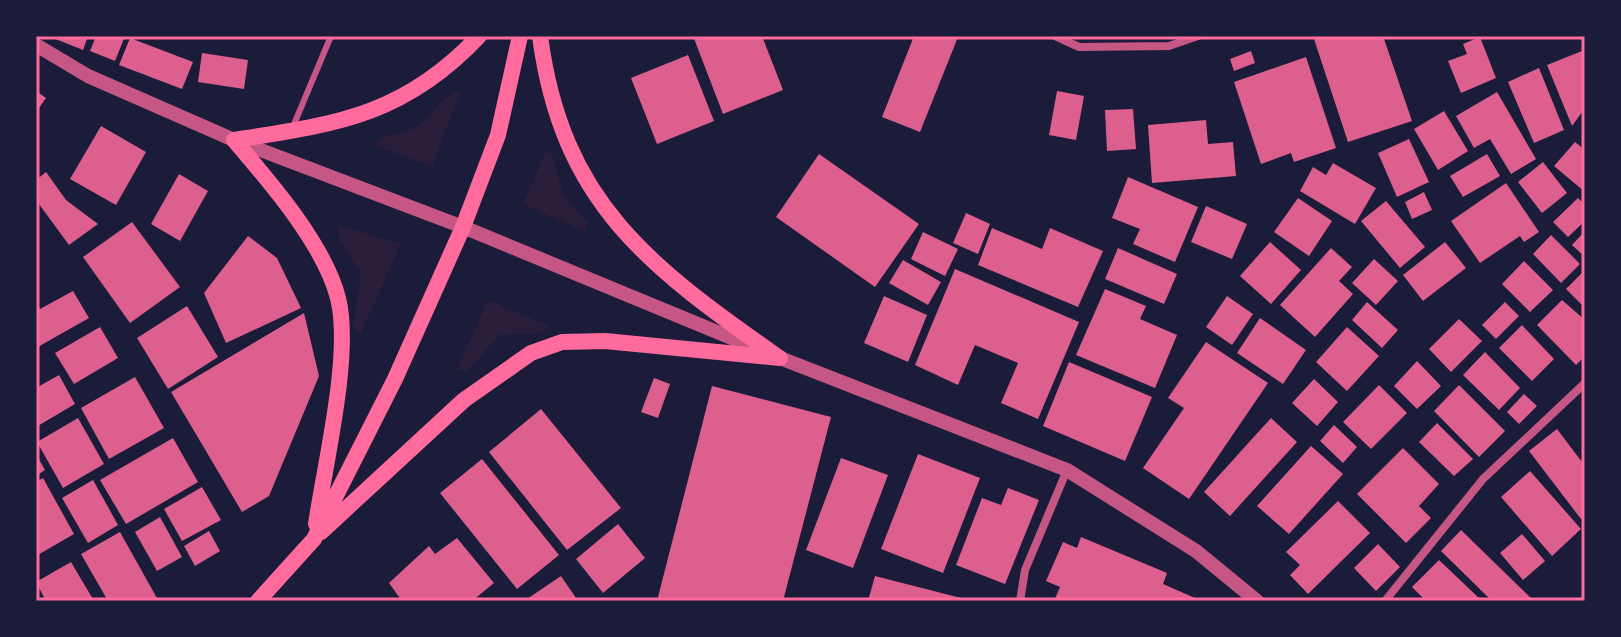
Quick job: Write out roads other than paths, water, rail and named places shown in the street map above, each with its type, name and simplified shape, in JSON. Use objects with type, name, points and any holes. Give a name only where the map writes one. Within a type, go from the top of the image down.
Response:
[{"type":"main road","points":[[234,140],[325,126],[380,109],[423,86],[479,36]]},
{"type":"main road","points":[[314,539],[395,379],[463,227],[498,135],[520,36]]},
{"type":"main road","points":[[540,36],[546,80],[571,157],[601,202],[631,242],[694,297],[780,358]]},
{"type":"main road","points":[[234,140],[289,206],[337,296],[343,331],[314,539]]},
{"type":"main road","points":[[258,601],[314,539],[464,400],[531,353],[562,342],[605,341],[780,358]]},
{"type":"street","points":[[1055,36],[1079,47],[1169,46],[1198,36]]},
{"type":"street","points":[[36,45],[88,76],[234,140],[463,227],[780,358],[1067,470],[1196,551],[1257,601]]},
{"type":"street","points":[[1385,601],[1483,479],[1585,383]]},
{"type":"street","points":[[1020,601],[1025,570],[1067,470]]},
{"type":"lane","points":[[291,131],[331,36]]}]
